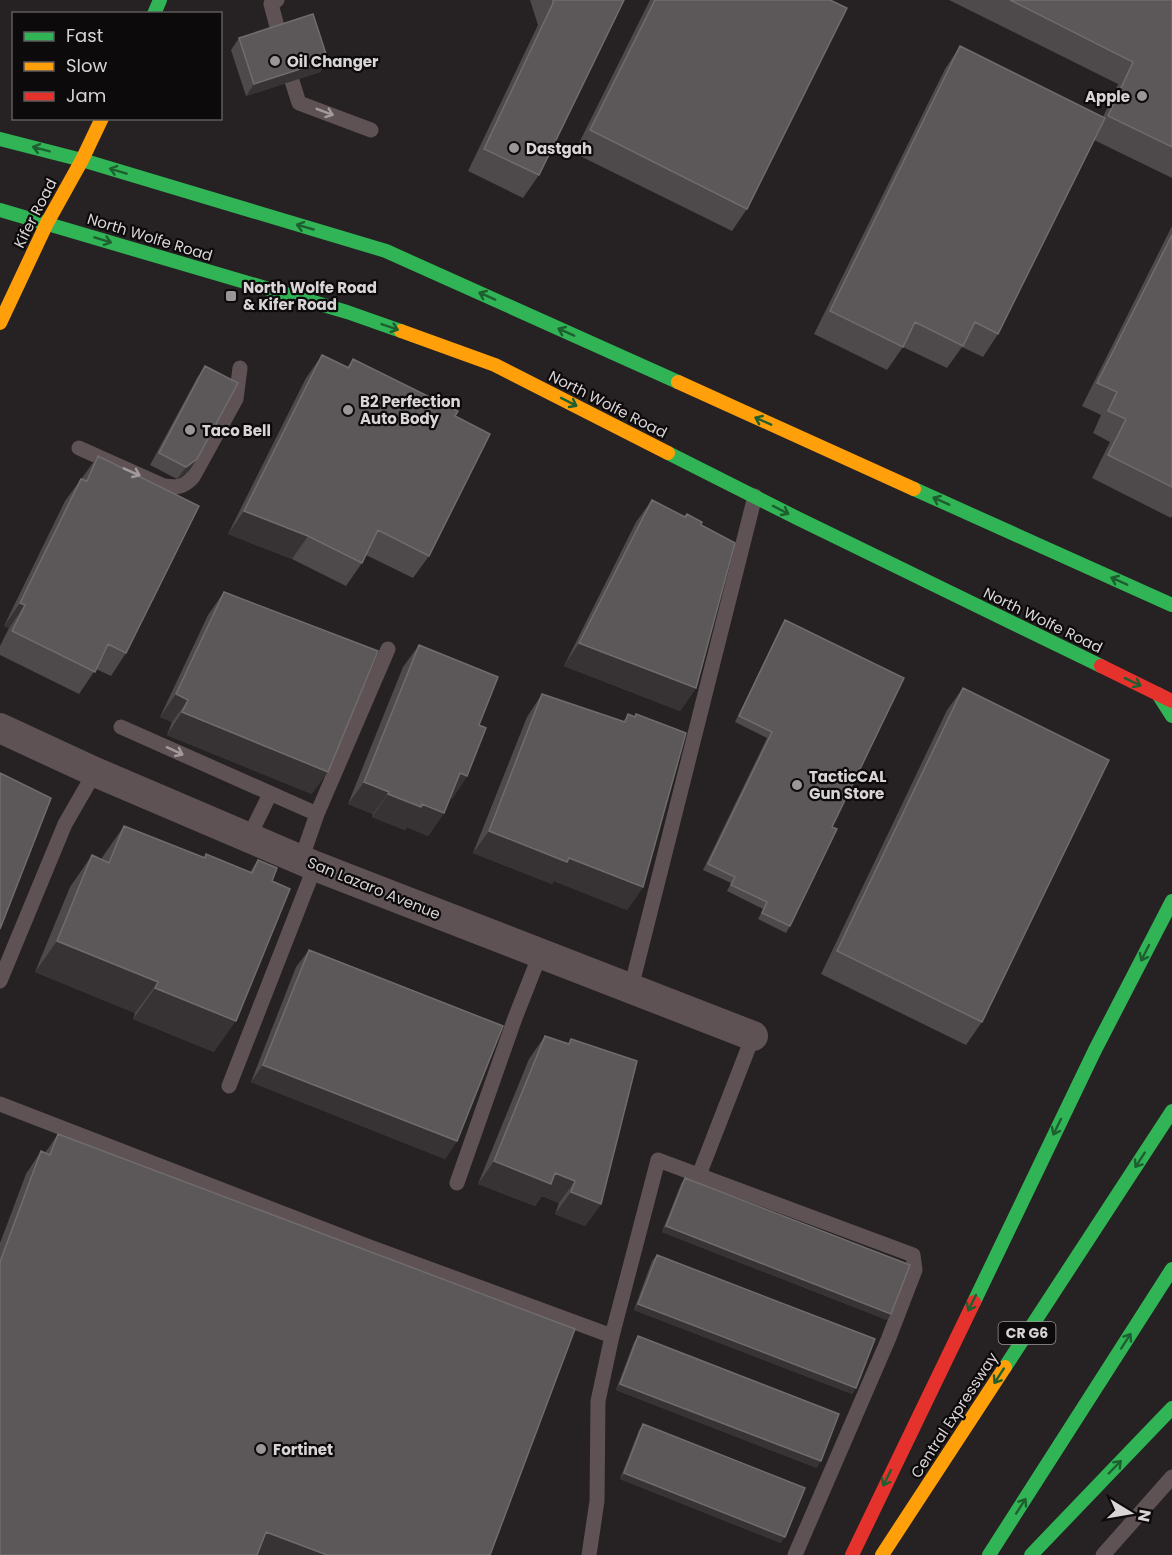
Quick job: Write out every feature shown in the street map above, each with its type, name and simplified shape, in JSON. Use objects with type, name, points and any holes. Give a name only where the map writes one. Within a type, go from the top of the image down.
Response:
[{"type":"main road","name":"Kifer Road","points":[[0,323],[47,223],[101,120]]},
{"type":"main road","points":[[0,139],[82,160],[386,250],[1172,605]]},
{"type":"main road","name":"North Wolfe Road","points":[[0,210],[347,312],[495,365],[1172,701]]},
{"type":"main road","points":[[1158,694],[1172,716]]},
{"type":"main road","points":[[852,1555],[1095,1050],[1172,901]]},
{"type":"main road","name":"Central Expressway","points":[[882,1555],[1172,1111]]},
{"type":"main road","points":[[989,1555],[1172,1269]]},
{"type":"main road","points":[[1031,1555],[1172,1408]]},
{"type":"street","name":"San Lazaro Avenue","points":[[0,728],[308,863],[753,1036]]},
{"type":"lane","points":[[277,0],[271,4],[279,34]]},
{"type":"lane","points":[[292,81],[299,103],[371,130]]},
{"type":"lane","points":[[79,448],[164,486],[176,488],[186,484],[198,468],[236,399],[240,368]]},
{"type":"lane","points":[[631,988],[755,496]]},
{"type":"lane","points":[[229,1086],[308,863],[317,814],[388,649]]},
{"type":"lane","points":[[122,726],[317,814]]},
{"type":"lane","points":[[0,981],[65,824],[94,771]]},
{"type":"lane","points":[[249,837],[270,794]]},
{"type":"lane","points":[[457,1183],[515,1018],[541,952]]},
{"type":"lane","points":[[699,1175],[753,1036]]},
{"type":"lane","points":[[0,1104],[367,1246],[612,1336]]},
{"type":"lane","points":[[589,1555],[597,1501],[598,1401],[612,1336],[658,1160],[913,1255],[915,1270],[888,1340],[795,1555]]},
{"type":"lane","points":[[1103,1555],[1172,1477]]},
{"type":"building","points":[[553,0],[624,0],[539,175],[484,149]]},
{"type":"building","points":[[655,0],[830,0],[847,8],[747,209],[590,130]]},
{"type":"building","points":[[1010,0],[1172,0],[1172,147],[1108,116],[1133,62]]},
{"type":"building","name":"Oil Changer","points":[[313,14],[328,60],[254,84],[239,38]]},
{"type":"building","points":[[960,46],[1105,118],[998,334],[975,322],[963,346],[915,322],[903,347],[830,311]]},
{"type":"building","points":[[1172,235],[1172,487],[1108,455],[1126,419],[1108,411],[1117,392],[1097,383]]},
{"type":"building","points":[[322,355],[349,368],[353,359],[458,411],[455,416],[490,434],[429,556],[378,530],[362,563],[308,536],[244,511]]},
{"type":"building","name":"Taco Bell","points":[[205,366],[238,383],[197,459],[186,467],[159,453]]},
{"type":"building","points":[[98,456],[199,506],[126,653],[108,644],[95,672],[12,631],[25,605],[20,603],[81,479],[87,481]]},
{"type":"building","points":[[652,500],[685,517],[687,514],[702,522],[701,525],[735,543],[696,688],[579,643]]},
{"type":"building","points":[[224,592],[378,651],[328,772],[182,712],[188,700],[176,694]]},
{"type":"building","name":"TacticCAL Gun Store","points":[[785,620],[904,678],[832,827],[837,829],[790,926],[762,913],[767,902],[731,885],[735,877],[708,864],[772,732],[739,716]]},
{"type":"building","points":[[419,645],[498,677],[479,725],[486,728],[467,776],[460,773],[444,813],[422,804],[421,807],[364,782]]},
{"type":"building","points":[[963,688],[1109,760],[982,1022],[837,951]]},
{"type":"building","points":[[542,694],[625,722],[628,714],[635,717],[636,714],[686,733],[643,887],[569,858],[567,862],[489,831]]},
{"type":"building","points":[[0,773],[51,798],[0,929]]},
{"type":"building","points":[[124,826],[205,858],[206,854],[252,873],[258,860],[277,868],[272,881],[290,889],[236,1021],[155,988],[158,982],[57,941],[92,855],[109,863]]},
{"type":"building","points":[[309,950],[503,1026],[457,1141],[263,1065]]},
{"type":"building","points":[[545,1036],[569,1044],[571,1039],[637,1061],[601,1204],[571,1192],[575,1181],[555,1173],[551,1184],[494,1161]]},
{"type":"building","name":"Fortinet","points":[[58,1134],[575,1329],[490,1555],[327,1555],[266,1532],[257,1555],[0,1555],[0,1262],[41,1151],[50,1155]]},
{"type":"building","points":[[685,1178],[910,1265],[891,1314],[666,1226]]},
{"type":"building","points":[[657,1255],[875,1339],[856,1388],[638,1304]]},
{"type":"building","points":[[638,1336],[839,1414],[821,1461],[620,1384]]},
{"type":"building","points":[[643,1424],[805,1488],[785,1537],[624,1473]]},
{"type":"traffic: fast","points":[[155,12],[160,0]]},
{"type":"traffic: fast","points":[[0,139],[82,160],[386,251],[678,382]]},
{"type":"traffic: fast","points":[[0,210],[347,312],[401,331]]},
{"type":"traffic: fast","points":[[668,453],[1101,666]]},
{"type":"traffic: fast","points":[[914,489],[1172,605]]},
{"type":"traffic: fast","points":[[1158,694],[1172,716]]},
{"type":"traffic: fast","points":[[974,1302],[1095,1050],[1172,901]]},
{"type":"traffic: fast","points":[[1005,1367],[1172,1111]]},
{"type":"traffic: fast","points":[[989,1555],[1172,1269]]},
{"type":"traffic: fast","points":[[1031,1555],[1172,1408]]},
{"type":"traffic: slow","points":[[0,323],[47,223],[101,120]]},
{"type":"traffic: slow","points":[[401,331],[495,365],[668,453]]},
{"type":"traffic: slow","points":[[678,382],[914,489]]},
{"type":"traffic: slow","points":[[882,1555],[1005,1367]]},
{"type":"traffic: jam","points":[[1101,666],[1172,701]]},
{"type":"traffic: jam","points":[[852,1555],[974,1302]]},
{"type":"place","name":"Oil Changer","points":[[275,61]]},
{"type":"place","name":"Apple","points":[[1142,96]]},
{"type":"place","name":"Dastgah","points":[[514,148]]},
{"type":"place","name":"North Wolfe Road & Kifer Road","points":[[231,296]]},
{"type":"place","name":"B2 Perfection Auto Body","points":[[348,410]]},
{"type":"place","name":"Taco Bell","points":[[190,430]]},
{"type":"place","name":"TacticCAL Gun Store","points":[[797,785]]},
{"type":"place","name":"Fortinet","points":[[261,1449]]}]
